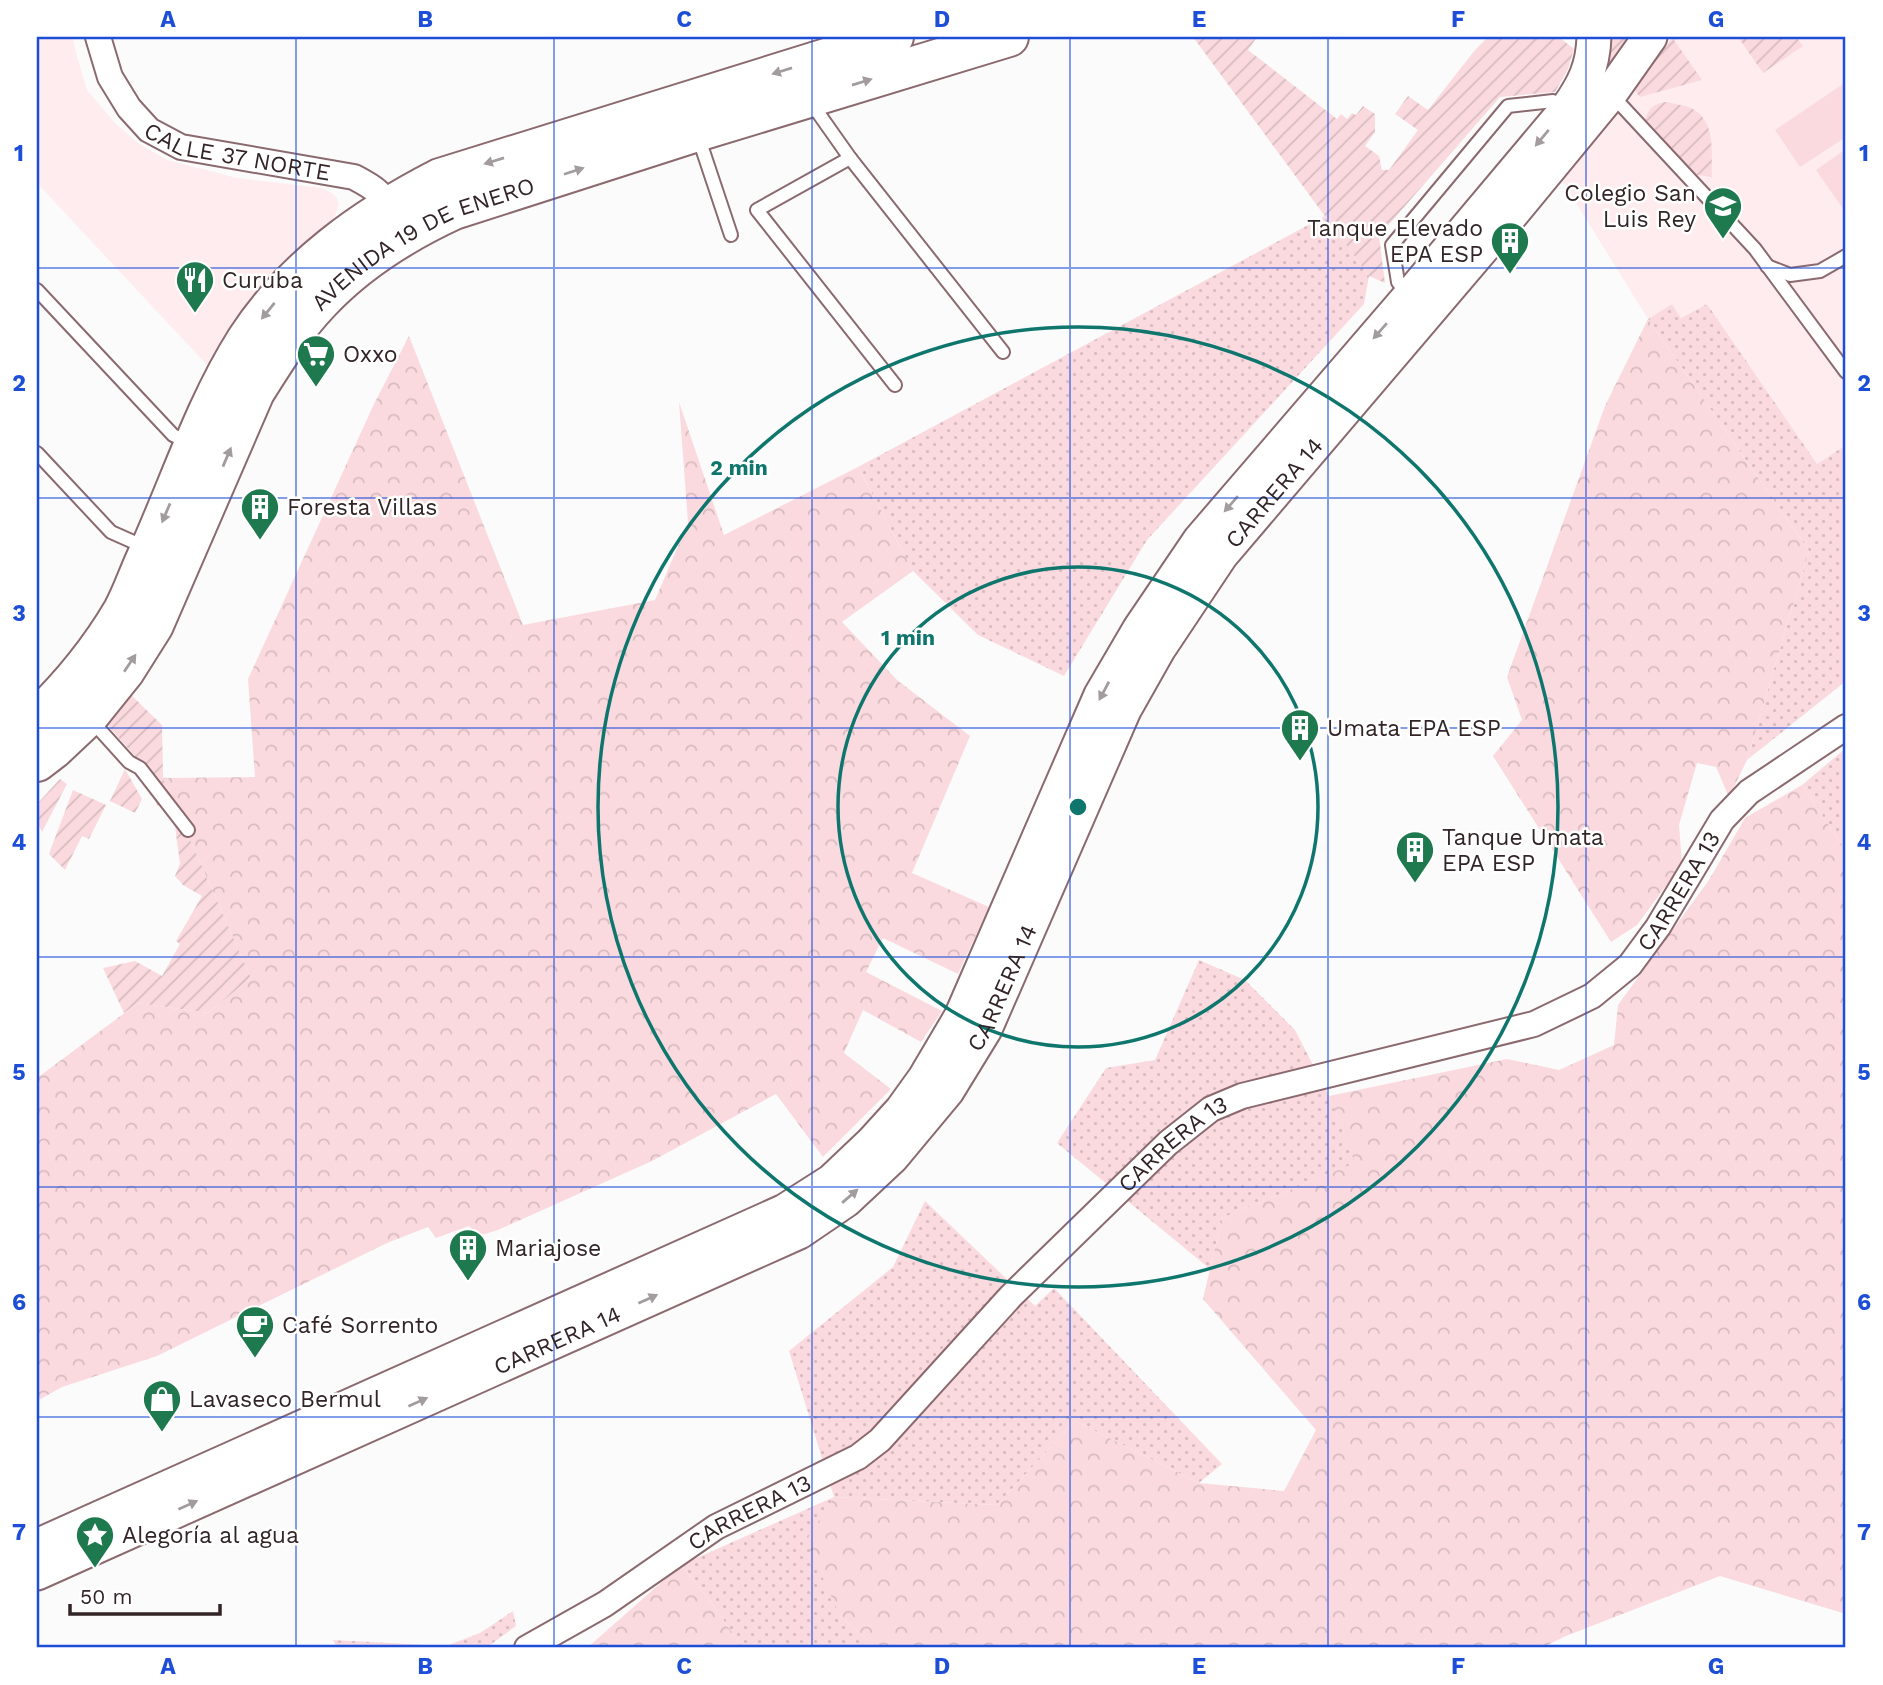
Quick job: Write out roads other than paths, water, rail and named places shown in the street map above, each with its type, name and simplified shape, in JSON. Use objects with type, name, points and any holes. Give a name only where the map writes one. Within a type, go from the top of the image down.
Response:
[{"type":"main road","name":"AVENIDA 19 DE ENERO","points":[[68,708],[125,671],[154,625],[255,392],[276,358],[322,300],[356,270],[396,221],[440,178],[894,37]]},
{"type":"main road","name":"AVENIDA 19 DE ENERO","points":[[37,762],[54,749],[68,708],[97,651],[124,609],[225,376],[266,312],[298,276],[334,243],[396,221],[426,223],[454,210],[697,132],[1009,37]]},
{"type":"main road","name":"CARRERA 14","points":[[37,1546],[785,1212],[832,1181],[872,1143],[925,1078],[961,1017],[1101,695],[1152,609],[1200,540],[1567,108],[1583,85],[1591,63],[1594,37]]},
{"type":"main road","name":"CARRERA 14","points":[[37,1573],[799,1232],[846,1200],[892,1157],[947,1091],[985,1029],[1124,710],[1159,649],[1221,555],[1513,212],[1607,98],[1650,37]]},
{"type":"street","name":"CALLE 37 NORTE","points":[[98,37],[110,77],[129,108],[149,130],[181,147],[354,177],[375,188],[396,221]]},
{"type":"street","name":"CARRERA 13","points":[[527,1648],[605,1604],[716,1527],[858,1457],[880,1440],[1011,1296],[1167,1143],[1211,1109],[1242,1096],[1534,1024],[1592,996],[1630,965],[1658,927],[1722,820],[1749,792],[1846,727]]},
{"type":"lane","points":[[813,97],[819,114],[849,158],[1003,352]]},
{"type":"lane","points":[[1607,98],[1622,106],[1755,249],[1846,372]]},
{"type":"lane","points":[[1409,297],[1398,282],[1392,245],[1507,106],[1552,101],[1567,108]]},
{"type":"lane","points":[[697,132],[731,235]]},
{"type":"lane","points":[[849,158],[757,210],[895,385]]},
{"type":"lane","points":[[1767,265],[1790,275],[1820,271],[1846,256]]},
{"type":"lane","points":[[37,290],[173,435],[194,445]]},
{"type":"lane","points":[[37,453],[111,532],[150,549]]},
{"type":"lane","points":[[68,708],[129,762],[140,768],[188,830]]},
{"type":"place","name":"Colegio San Luis Rey","points":[[1723,240]]},
{"type":"place","name":"Tanque Elevado EPA ESP","points":[[1510,275]]},
{"type":"place","name":"Curuba","points":[[195,314]]},
{"type":"place","name":"Oxxo","points":[[316,388]]},
{"type":"place","name":"Foresta Villas","points":[[260,541]]},
{"type":"place","name":"Umata EPA ESP","points":[[1300,762]]},
{"type":"place","name":"Tanque Umata EPA ESP","points":[[1415,884]]},
{"type":"place","name":"Mariajose","points":[[468,1282]]},
{"type":"place","name":"Café Sorrento","points":[[255,1359]]},
{"type":"place","name":"Lavaseco Bermul","points":[[162,1433]]},
{"type":"place","name":"Alegoría al agua","points":[[95,1569]]}]
